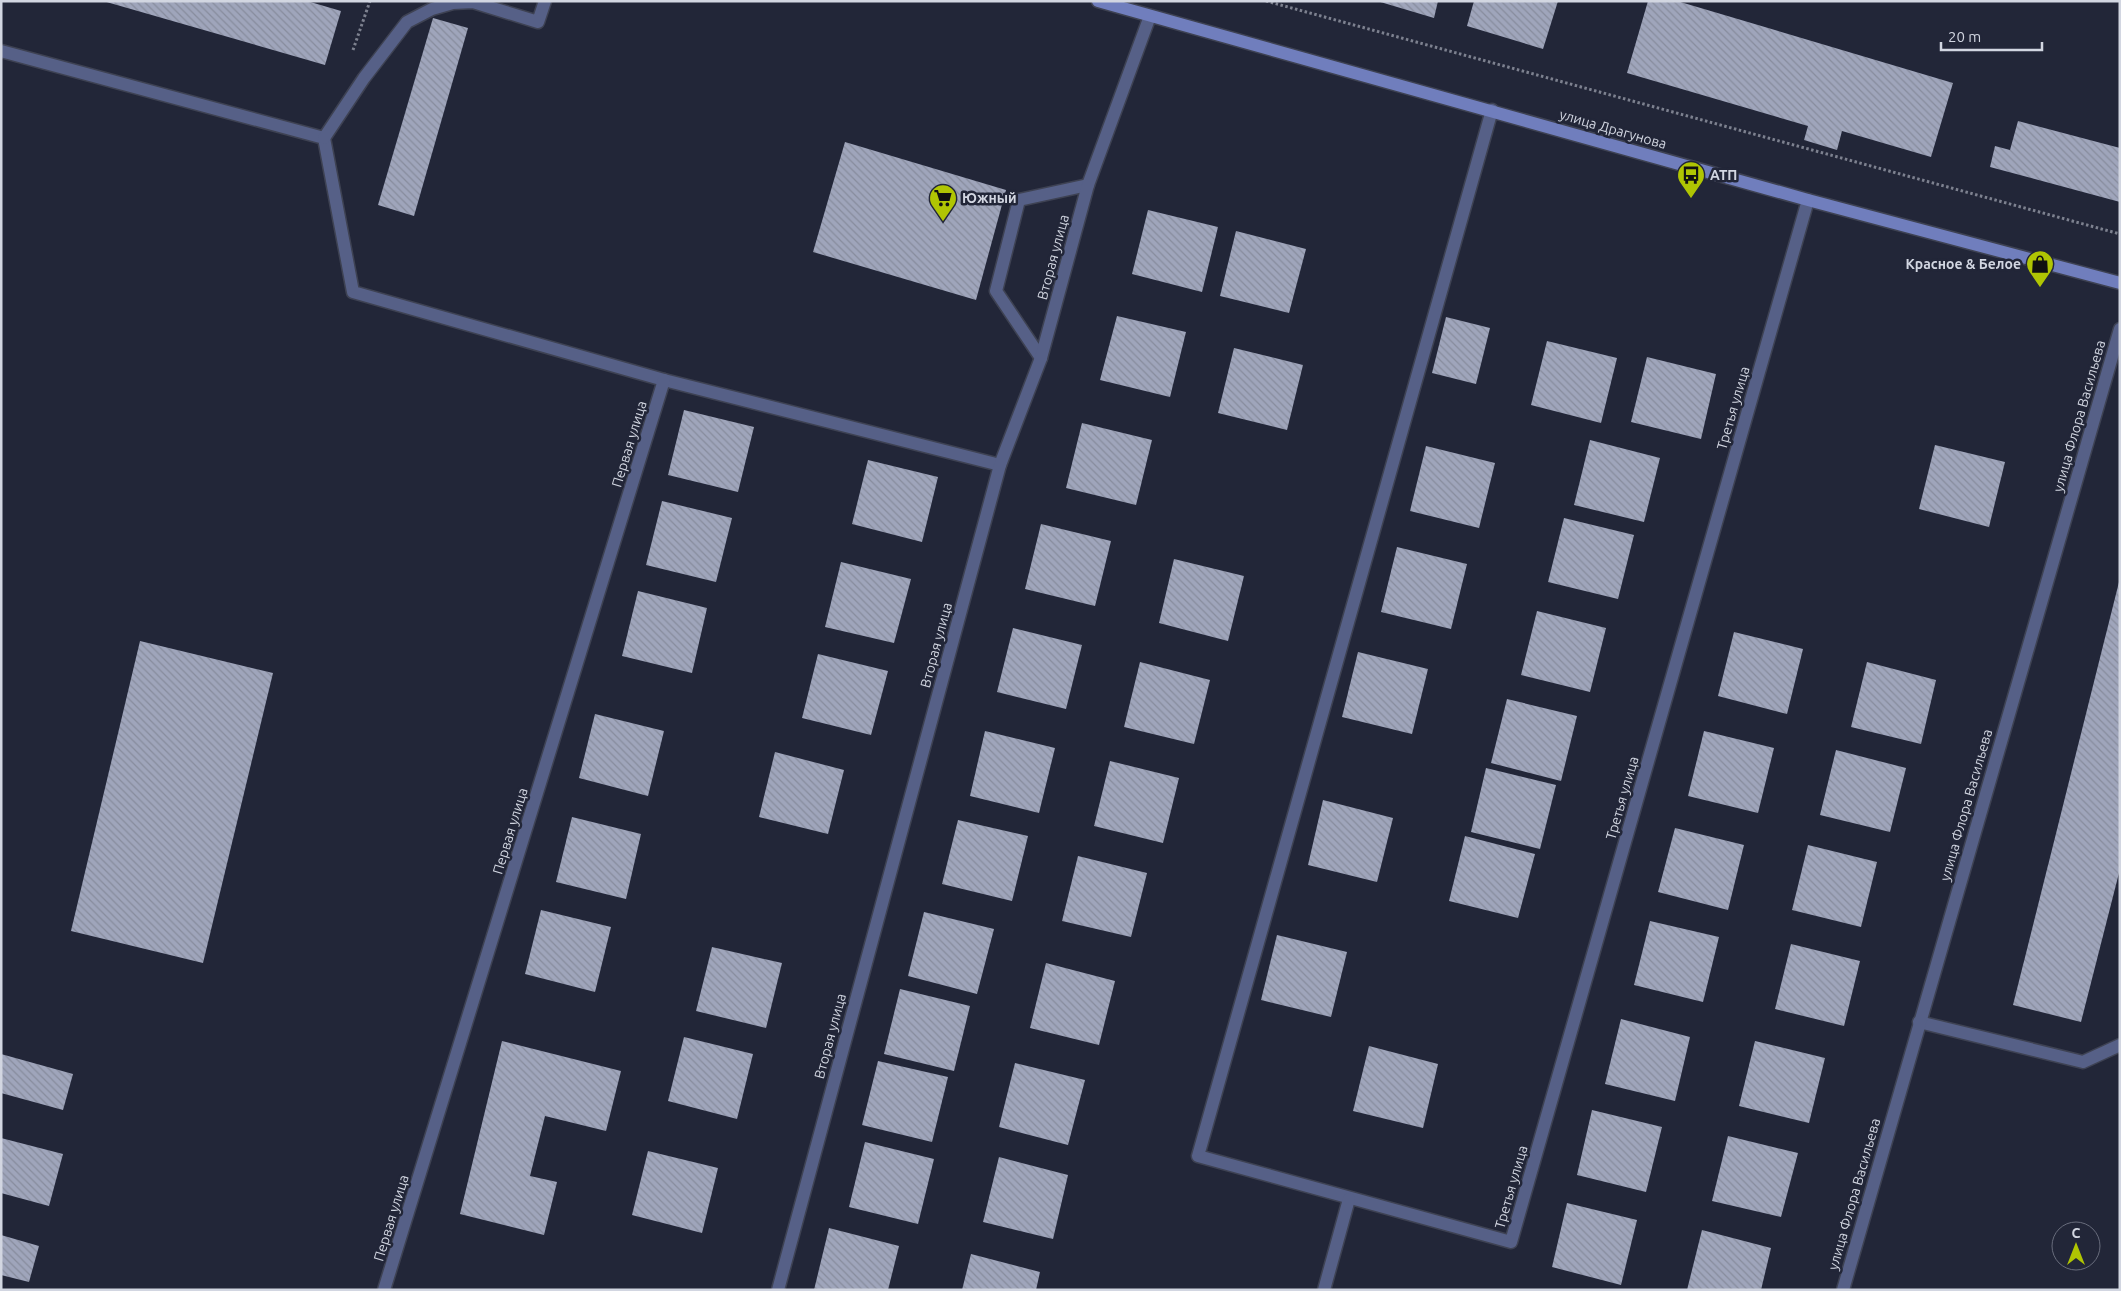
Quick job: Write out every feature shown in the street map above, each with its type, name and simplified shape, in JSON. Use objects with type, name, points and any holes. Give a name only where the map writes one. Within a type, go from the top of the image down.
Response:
[{"type":"main road","name":"улица Драгунова","points":[[1098,1],[1118,4],[1150,16],[1492,110],[1808,200],[2120,284]]},
{"type":"street","points":[[545,1],[538,22],[473,2],[453,3],[432,9],[407,22],[364,78],[324,138],[353,292],[664,380],[1000,465]]},
{"type":"street","name":"Вторая улица","points":[[778,1290],[1000,465],[1041,358],[1088,185],[1150,16]]},
{"type":"street","points":[[1,51],[324,138]]},
{"type":"street","name":"Третья улица","points":[[1492,110],[1198,1156],[1511,1242],[1808,200]]},
{"type":"street","points":[[1041,358],[996,291],[1019,200],[1088,185]]},
{"type":"street","name":"улица Флора Васильева","points":[[1843,1290],[2120,329]]},
{"type":"street","name":"Первая улица","points":[[384,1290],[664,380]]},
{"type":"street","points":[[1919,1022],[2083,1062],[2120,1045]]},
{"type":"street","points":[[1324,1290],[1349,1199]]},
{"type":"path","points":[[1266,1],[2120,234]]},
{"type":"building","points":[[103,1],[307,1],[341,11],[325,65]]},
{"type":"building","points":[[1377,1],[1438,1],[1434,18]]},
{"type":"building","points":[[1474,1],[1558,1],[1543,49],[1467,26]]},
{"type":"building","points":[[1648,1],[1677,1],[1953,83],[1931,157],[1842,131],[1837,150],[1804,140],[1808,126],[1627,73]]},
{"type":"building","points":[[433,18],[468,28],[414,216],[378,205]]},
{"type":"building","points":[[2018,121],[2120,148],[2120,202],[1990,167],[1995,146],[2010,150]]},
{"type":"building","points":[[845,142],[1006,190],[976,300],[813,252]]},
{"type":"building","points":[[1148,210],[1218,227],[1202,292],[1132,274]]},
{"type":"building","points":[[1236,231],[1306,249],[1289,313],[1220,296]]},
{"type":"building","points":[[1117,316],[1186,332],[1170,397],[1100,380]]},
{"type":"building","points":[[1446,317],[1490,328],[1476,384],[1432,373]]},
{"type":"building","points":[[1547,341],[1617,358],[1601,423],[1531,405]]},
{"type":"building","points":[[1234,348],[1303,365],[1287,430],[1218,413]]},
{"type":"building","points":[[1647,357],[1716,374],[1701,439],[1631,422]]},
{"type":"building","points":[[684,410],[754,427],[738,492],[668,475]]},
{"type":"building","points":[[1082,423],[1152,440],[1136,505],[1066,488]]},
{"type":"building","points":[[1590,440],[1660,458],[1644,522],[1574,505]]},
{"type":"building","points":[[1935,445],[2005,462],[1989,527],[1919,509]]},
{"type":"building","points":[[1426,446],[1495,463],[1479,528],[1410,511]]},
{"type":"building","points":[[868,460],[938,477],[922,542],[852,524]]},
{"type":"building","points":[[662,501],[732,518],[716,582],[646,565]]},
{"type":"building","points":[[1564,518],[1634,535],[1618,599],[1548,582]]},
{"type":"building","points":[[1041,524],[1111,541],[1095,606],[1025,589]]},
{"type":"building","points":[[1397,547],[1467,564],[1451,629],[1381,612]]},
{"type":"building","points":[[1174,559],[1244,576],[1228,641],[1159,623]]},
{"type":"building","points":[[841,562],[911,579],[894,643],[825,627]]},
{"type":"building","points":[[2119,582],[2120,869],[2081,1022],[2013,1005]]},
{"type":"building","points":[[638,591],[707,608],[692,673],[622,656]]},
{"type":"building","points":[[1537,611],[1606,628],[1590,692],[1521,675]]},
{"type":"building","points":[[1013,628],[1082,645],[1066,709],[997,692]]},
{"type":"building","points":[[1734,632],[1803,649],[1787,714],[1718,696]]},
{"type":"building","points":[[140,641],[273,673],[203,963],[71,931]]},
{"type":"building","points":[[1358,652],[1428,669],[1412,734],[1342,717]]},
{"type":"building","points":[[818,654],[888,671],[871,735],[802,718]]},
{"type":"building","points":[[1140,662],[1210,680],[1194,744],[1124,727]]},
{"type":"building","points":[[1867,662],[1936,680],[1921,744],[1851,727]]},
{"type":"building","points":[[1507,699],[1577,716],[1561,781],[1491,763]]},
{"type":"building","points":[[595,714],[664,731],[648,796],[579,778]]},
{"type":"building","points":[[985,731],[1055,748],[1039,813],[970,796]]},
{"type":"building","points":[[1704,731],[1774,748],[1758,813],[1688,796]]},
{"type":"building","points":[[1836,750],[1906,768],[1890,832],[1820,815]]},
{"type":"building","points":[[775,752],[844,770],[828,834],[759,817]]},
{"type":"building","points":[[1110,761],[1179,778],[1163,843],[1094,826]]},
{"type":"building","points":[[1486,768],[1556,785],[1540,849],[1471,832]]},
{"type":"building","points":[[1323,800],[1393,818],[1377,882],[1308,865]]},
{"type":"building","points":[[572,817],[641,834],[626,899],[556,882]]},
{"type":"building","points":[[958,820],[1028,836],[1012,901],[942,884]]},
{"type":"building","points":[[1675,828],[1744,845],[1728,910],[1658,892]]},
{"type":"building","points":[[1465,836],[1535,854],[1518,918],[1449,901]]},
{"type":"building","points":[[1808,845],[1877,862],[1861,927],[1792,910]]},
{"type":"building","points":[[1078,856],[1147,873],[1131,937],[1062,921]]},
{"type":"building","points":[[541,910],[611,927],[595,992],[525,974]]},
{"type":"building","points":[[924,912],[994,929],[977,994],[908,976]]},
{"type":"building","points":[[1650,921],[1719,937],[1703,1002],[1634,985]]},
{"type":"building","points":[[1277,935],[1347,952],[1331,1017],[1261,1000]]},
{"type":"building","points":[[1791,944],[1860,961],[1844,1026],[1775,1009]]},
{"type":"building","points":[[712,947],[782,963],[766,1028],[696,1011]]},
{"type":"building","points":[[1046,963],[1115,981],[1099,1045],[1030,1028]]},
{"type":"building","points":[[900,989],[970,1006],[954,1071],[884,1054]]},
{"type":"building","points":[[1621,1019],[1690,1037],[1675,1101],[1605,1084]]},
{"type":"building","points":[[684,1037],[753,1054],[737,1119],[668,1101]]},
{"type":"building","points":[[502,1041],[621,1071],[606,1131],[545,1116],[530,1176],[557,1182],[544,1235],[460,1214]]},
{"type":"building","points":[[1755,1041],[1825,1058],[1809,1123],[1739,1106]]},
{"type":"building","points":[[1369,1046],[1438,1064],[1423,1128],[1353,1111]]},
{"type":"building","points":[[1,1054],[73,1074],[63,1110],[1,1093]]},
{"type":"building","points":[[878,1061],[948,1077],[932,1142],[862,1125]]},
{"type":"building","points":[[1015,1063],[1085,1080],[1068,1145],[999,1127]]},
{"type":"building","points":[[1592,1110],[1662,1127],[1646,1192],[1577,1175]]},
{"type":"building","points":[[1728,1136],[1798,1153],[1781,1217],[1712,1201]]},
{"type":"building","points":[[1,1138],[63,1154],[49,1206],[1,1193]]},
{"type":"building","points":[[865,1142],[934,1159],[918,1224],[849,1207]]},
{"type":"building","points":[[648,1151],[718,1168],[702,1233],[632,1215]]},
{"type":"building","points":[[999,1157],[1068,1175],[1053,1239],[983,1222]]},
{"type":"building","points":[[1567,1203],[1637,1220],[1621,1285],[1552,1267]]},
{"type":"building","points":[[829,1228],[899,1246],[888,1290],[814,1290]]},
{"type":"building","points":[[1702,1230],[1771,1248],[1761,1290],[1687,1290]]},
{"type":"building","points":[[1,1235],[39,1246],[29,1282],[1,1275]]},
{"type":"building","points":[[971,1254],[1040,1272],[1036,1290],[962,1290]]},
{"type":"place","name":"АТП","points":[[1691,199]]},
{"type":"place","name":"Южный","points":[[943,222]]},
{"type":"place","name":"Красное & Белое","points":[[2040,288]]}]
